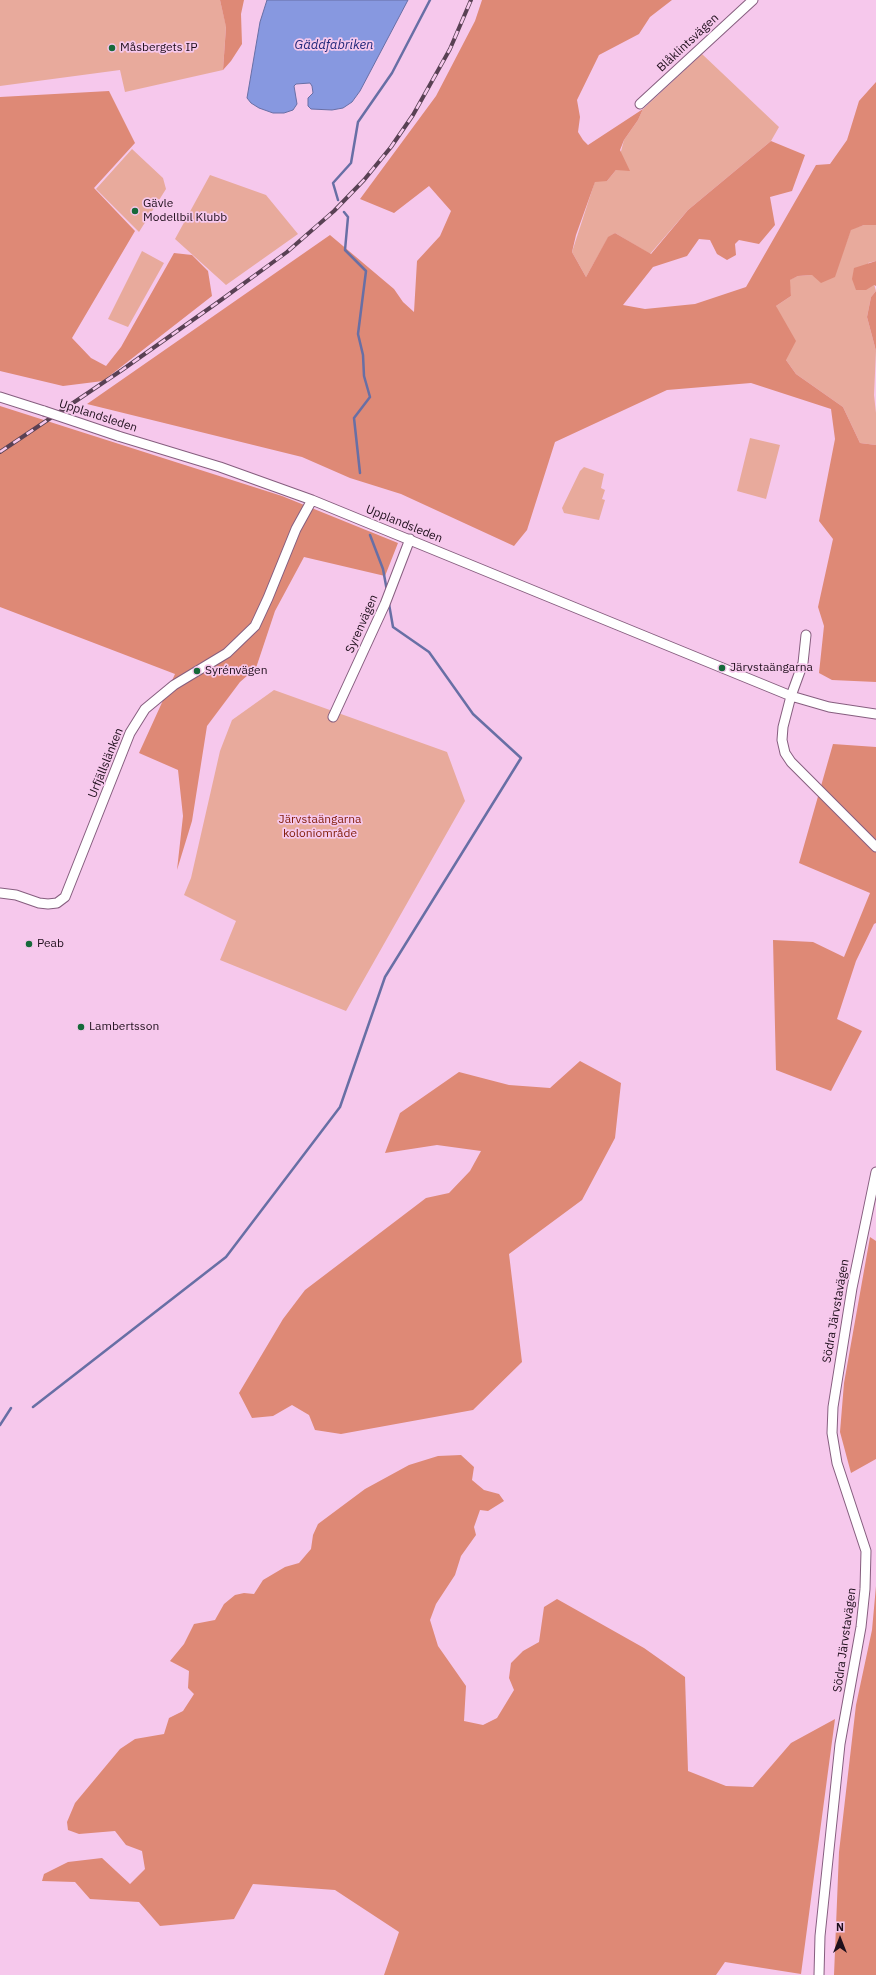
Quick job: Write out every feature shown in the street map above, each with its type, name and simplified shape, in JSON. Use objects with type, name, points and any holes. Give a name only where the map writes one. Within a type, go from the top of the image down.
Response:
[{"type":"street","name":"Blåklintsvägen","points":[[640,104],[753,0]]},
{"type":"street","name":"Upplandsleden","points":[[0,397],[118,436],[220,467],[312,500],[791,696],[829,707],[876,714]]},
{"type":"street","name":"Urfjällslänken","points":[[0,893],[16,895],[39,903],[57,903],[65,897],[130,733],[137,721],[145,709],[174,685],[227,653],[255,626],[296,529],[312,500]]},
{"type":"street","name":"Syrenvägen","points":[[333,717],[385,604],[410,539]]},
{"type":"street","points":[[806,635],[803,663],[791,696],[782,734],[784,748],[791,762],[876,847]]},
{"type":"street","name":"Södra Järvstavägen","points":[[819,1975],[820,1936],[840,1744],[861,1627],[866,1551],[837,1463],[832,1433],[833,1407],[852,1288],[876,1172]]},
{"type":"green space","name":"Måsbergets IP","points":[[0,0],[220,0],[226,26],[223,70],[125,92],[120,70],[0,86]]},
{"type":"green space","points":[[702,54],[779,127],[771,141],[688,210],[650,254],[615,233],[608,238],[586,277],[572,252],[595,181],[607,181],[616,170],[624,140],[638,120],[643,109]]},
{"type":"green space","name":"Gävle Modellbil Klubb","points":[[132,149],[163,178],[166,189],[139,232],[96,189]]},
{"type":"green space","points":[[210,175],[266,195],[298,234],[226,285],[175,239]]},
{"type":"green space","points":[[864,225],[876,225],[876,261],[868,263],[876,291],[871,297],[867,317],[876,351],[874,395],[876,413],[876,445],[860,443],[843,407],[796,374],[786,360],[776,306],[791,296],[789,280],[798,276],[812,275],[834,277],[851,229]]},
{"type":"green space","points":[[142,251],[164,263],[128,327],[108,319]]},
{"type":"green space","points":[[750,438],[780,445],[766,499],[737,491]]},
{"type":"green space","points":[[584,467],[604,474],[601,488],[605,490],[602,499],[605,500],[599,520],[564,513],[562,508],[580,471]]},
{"type":"green space","name":"Järvstaängarna koloniområde","points":[[274,690],[447,752],[465,801],[346,1011],[220,960],[236,921],[184,895],[191,878],[220,751],[232,720]]},
{"type":"shaded area","points":[[220,0],[244,0],[241,14],[242,44],[223,70],[226,27]]},
{"type":"shaded area","points":[[482,0],[672,0],[650,17],[639,34],[599,55],[577,100],[580,117],[578,132],[588,145],[643,109],[638,120],[624,140],[620,150],[630,171],[616,170],[607,181],[595,182],[576,235],[572,252],[586,277],[608,237],[615,233],[651,254],[688,210],[771,141],[805,155],[792,191],[770,197],[775,225],[759,244],[739,240],[735,244],[736,255],[727,260],[717,254],[710,240],[699,239],[687,256],[653,267],[623,305],[645,309],[695,304],[746,287],[816,165],[830,164],[847,140],[859,101],[876,82],[876,225],[864,225],[851,230],[835,277],[821,283],[812,275],[798,276],[790,280],[791,296],[776,306],[796,341],[786,360],[796,374],[843,407],[860,443],[876,445],[876,682],[832,680],[819,673],[824,626],[818,607],[833,539],[819,521],[835,439],[831,409],[751,383],[667,390],[555,442],[527,530],[514,546],[401,494],[350,478],[302,457],[87,404],[330,235],[394,289],[403,302],[414,312],[417,261],[440,236],[451,211],[429,186],[394,213],[360,199],[436,96],[475,21]]},
{"type":"shaded area","points":[[109,91],[135,143],[94,188],[135,231],[72,338],[91,358],[106,366],[121,347],[174,253],[192,255],[208,271],[212,296],[103,381],[63,386],[0,371],[0,97]]},
{"type":"shaded area","points":[[876,261],[876,286],[874,285],[866,290],[856,290],[852,279],[854,268]]},
{"type":"shaded area","points":[[876,291],[876,351],[867,317],[871,297]]},
{"type":"shaded area","points":[[0,406],[282,496],[398,543],[385,576],[304,557],[275,611],[256,668],[240,682],[207,726],[192,821],[177,870],[183,816],[178,770],[139,753],[175,674],[0,607]]},
{"type":"shaded area","points":[[833,744],[876,747],[876,923],[874,924],[856,961],[837,1019],[862,1031],[831,1091],[776,1070],[773,940],[813,942],[844,957],[870,893],[799,863]]},
{"type":"shaded area","points":[[580,1061],[621,1083],[615,1138],[582,1200],[509,1254],[522,1362],[473,1410],[341,1434],[315,1430],[309,1415],[292,1405],[273,1416],[252,1418],[239,1393],[283,1319],[305,1290],[426,1198],[449,1193],[470,1171],[481,1151],[437,1145],[385,1153],[400,1113],[459,1072],[509,1085],[550,1088]]},
{"type":"shaded area","points":[[870,1237],[876,1241],[876,1459],[851,1473],[840,1432],[844,1383]]},
{"type":"shaded area","points":[[461,1455],[474,1467],[472,1480],[484,1490],[499,1494],[504,1501],[488,1511],[480,1510],[474,1527],[476,1535],[461,1556],[455,1575],[436,1604],[430,1620],[438,1646],[466,1686],[464,1721],[483,1725],[497,1718],[514,1690],[509,1678],[511,1663],[523,1651],[539,1642],[544,1607],[557,1599],[644,1648],[685,1677],[688,1771],[726,1786],[753,1787],[791,1743],[835,1719],[801,1974],[725,1962],[716,1975],[384,1975],[399,1932],[335,1890],[253,1884],[234,1919],[160,1926],[139,1902],[90,1899],[75,1882],[42,1881],[44,1874],[68,1862],[102,1858],[130,1884],[145,1869],[142,1851],[126,1845],[115,1831],[79,1834],[68,1830],[67,1822],[75,1803],[120,1749],[135,1739],[164,1734],[169,1718],[183,1711],[194,1694],[188,1688],[189,1671],[170,1661],[184,1644],[194,1624],[215,1620],[224,1604],[235,1595],[244,1593],[254,1594],[263,1580],[285,1567],[299,1563],[311,1549],[313,1535],[318,1524],[365,1489],[409,1465],[438,1456]]},
{"type":"shaded area","points":[[876,1586],[876,1975],[834,1975],[839,1852],[856,1705],[872,1630]]},
{"type":"water","name":"Gäddfabriken","points":[[267,0],[408,0],[360,91],[352,102],[343,108],[332,110],[311,109],[308,106],[308,98],[313,93],[312,86],[310,83],[296,84],[294,86],[297,104],[293,110],[284,113],[273,113],[259,108],[251,103],[247,98],[260,22]]},
{"type":"waterway","points":[[338,200],[333,183],[351,163],[358,122],[392,73],[430,0]]},
{"type":"waterway","points":[[344,212],[348,217],[345,250],[366,271],[358,334],[363,355],[364,376],[370,397],[354,418],[360,473]]},
{"type":"waterway","points":[[370,535],[383,569],[387,591]]},
{"type":"waterway","points":[[33,1407],[226,1257],[340,1107],[385,977],[521,758],[473,714],[429,652],[393,627],[389,604]]},
{"type":"waterway","points":[[0,1425],[11,1408]]},
{"type":"railway","points":[[0,452],[122,370],[221,300],[287,252],[334,211],[364,180],[391,147],[413,115],[450,49],[471,0]]},
{"type":"place","name":"Måsbergets IP","points":[[112,48]]},
{"type":"place","name":"Gävle Modellbil Klubb","points":[[135,211]]},
{"type":"place","name":"Järvstaängarna","points":[[722,668]]},
{"type":"place","name":"Syrénvägen","points":[[197,671]]},
{"type":"place","name":"Peab","points":[[29,944]]},
{"type":"place","name":"Lambertsson","points":[[81,1027]]}]
